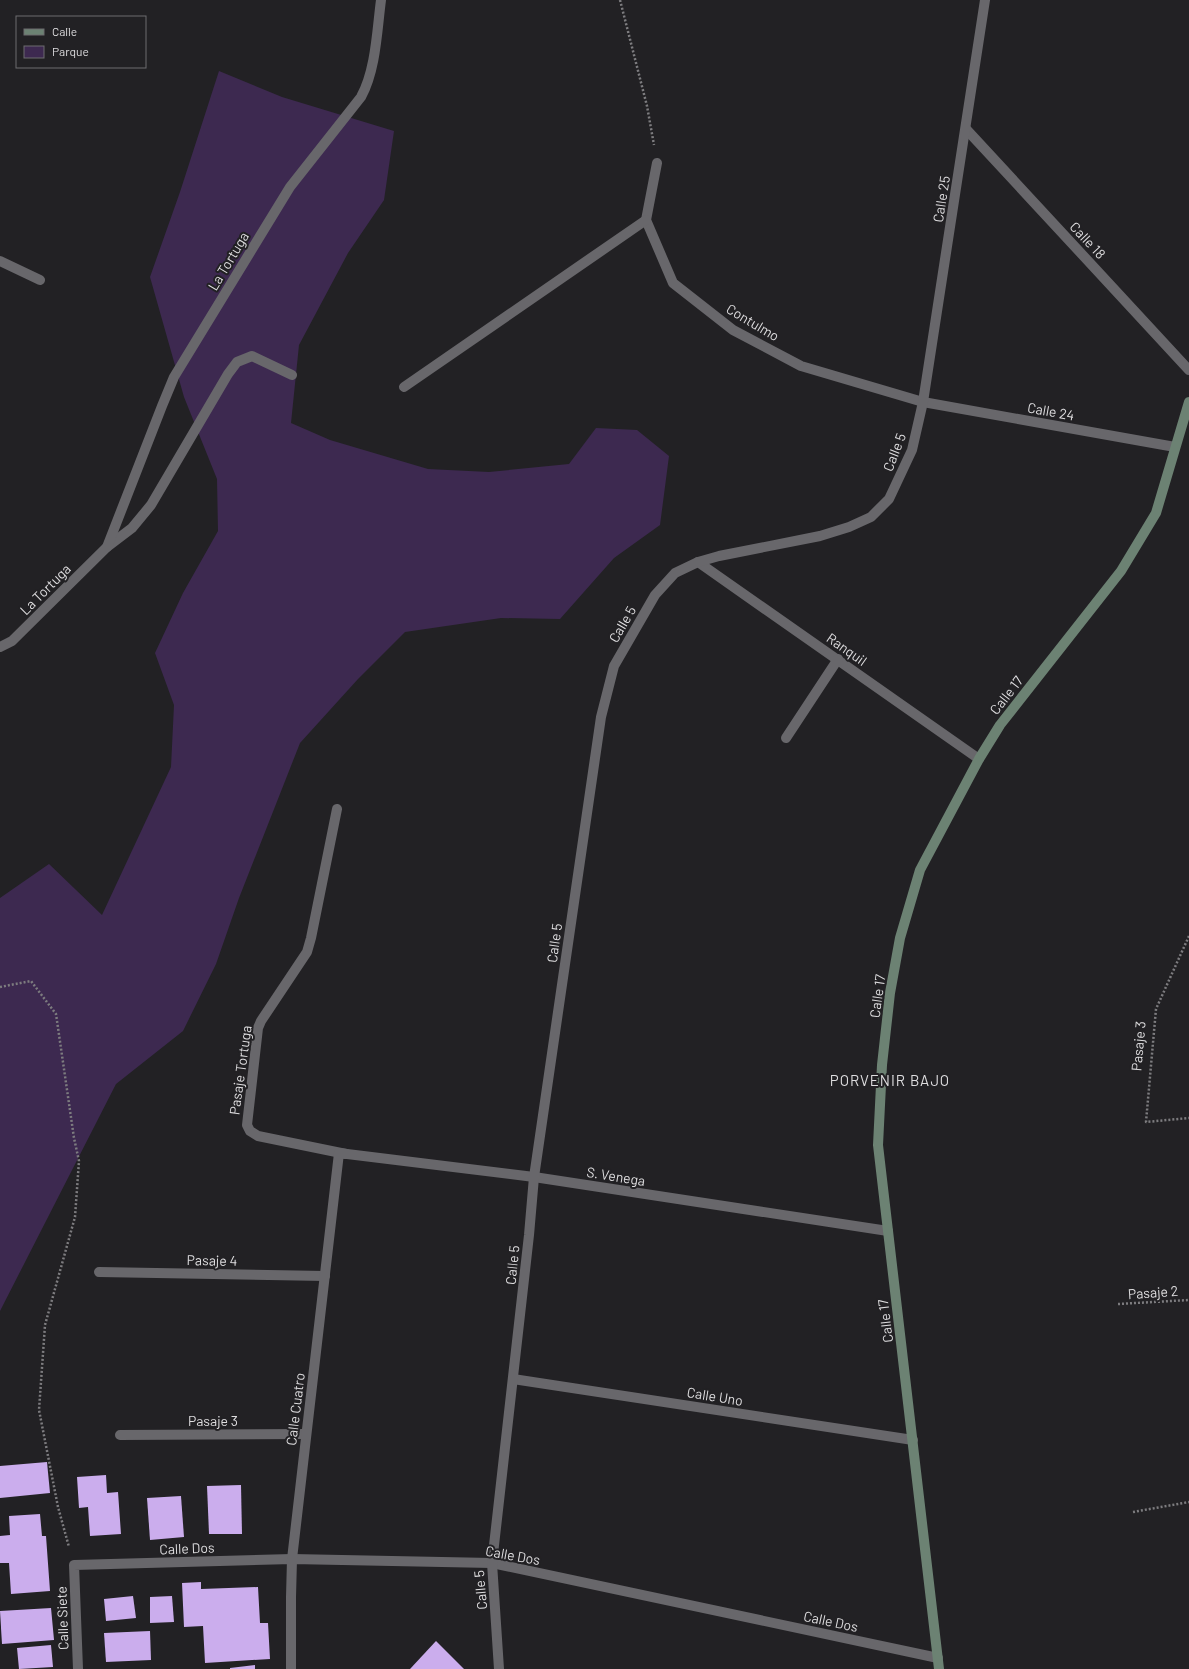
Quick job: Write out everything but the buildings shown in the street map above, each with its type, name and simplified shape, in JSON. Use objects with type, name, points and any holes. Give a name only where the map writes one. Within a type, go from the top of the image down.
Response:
[{"type":"street","name":"La Tortuga","points":[[107,547],[174,377],[290,187],[361,97],[367,86],[371,73],[381,0]]},
{"type":"street","name":"Calle 25","points":[[923,402],[985,0]]},
{"type":"street","name":"Calle 18","points":[[966,129],[1189,370]]},
{"type":"street","points":[[404,387],[646,220],[657,163]]},
{"type":"street","name":"Contulmo","points":[[646,220],[673,283],[733,330],[801,366],[923,402]]},
{"type":"street","points":[[0,261],[40,280]]},
{"type":"street","name":"La Tortuga","points":[[0,647],[12,641],[107,547],[132,528],[151,505],[228,374],[237,362],[252,356],[292,375]]},
{"type":"street","name":"Calle 24","points":[[923,402],[1175,447]]},
{"type":"street","name":"Calle 5","points":[[500,1669],[492,1563],[529,1235],[534,1177],[601,717],[614,666],[655,595],[675,573],[698,562],[719,556],[820,536],[849,528],[871,517],[889,498],[912,450],[923,402]]},
{"type":"street","name":"Calle 17","points":[[939,1669],[878,1137],[882,1065],[890,993],[900,938],[920,870],[979,759],[1000,725],[1121,571],[1156,513],[1189,402]]},
{"type":"street","name":"Ranquil","points":[[698,562],[979,759]]},
{"type":"street","points":[[786,738],[838,659]]},
{"type":"street","name":"Pasaje Tortuga","points":[[337,809],[307,952],[261,1021],[258,1028],[247,1125],[250,1131],[258,1136],[343,1154]]},
{"type":"street","name":"S. Venega","points":[[343,1154],[534,1177],[888,1231]]},
{"type":"street","name":"Calle Cuatro","points":[[291,1669],[292,1559],[325,1276],[343,1154]]},
{"type":"street","name":"Pasaje 4","points":[[99,1272],[325,1276]]},
{"type":"street","name":"Calle Uno","points":[[513,1379],[913,1440]]},
{"type":"street","name":"Pasaje 3","points":[[120,1435],[306,1434]]},
{"type":"street","name":"Calle Dos","points":[[74,1565],[292,1559],[492,1563],[938,1658]]},
{"type":"street","name":"Calle Siete","points":[[74,1565],[78,1669]]},
{"type":"path","points":[[620,0],[647,106],[657,163]]},
{"type":"path","name":"Pasaje 3","points":[[1189,936],[1156,1010],[1146,1122],[1189,1118]]},
{"type":"path","points":[[0,987],[31,981],[56,1014],[74,1138],[79,1161],[75,1217],[45,1324],[38,1410],[58,1506],[74,1565]]},
{"type":"path","name":"Pasaje 2","points":[[1118,1304],[1189,1300]]},
{"type":"path","points":[[1134,1512],[1189,1502]]},
{"type":"green space","points":[[219,71],[282,97],[394,131],[384,200],[348,253],[299,345],[291,423],[330,440],[428,469],[489,472],[569,464],[596,428],[637,430],[669,456],[660,525],[614,558],[560,619],[501,618],[405,632],[358,679],[300,743],[239,898],[216,964],[183,1031],[116,1084],[0,1311],[0,898],[49,864],[102,915],[171,767],[174,705],[155,653],[183,593],[218,531],[217,479],[184,397],[150,277],[180,192]]},
{"type":"district","name":"PORVENIR BAJO","points":[[890,1080]]}]
